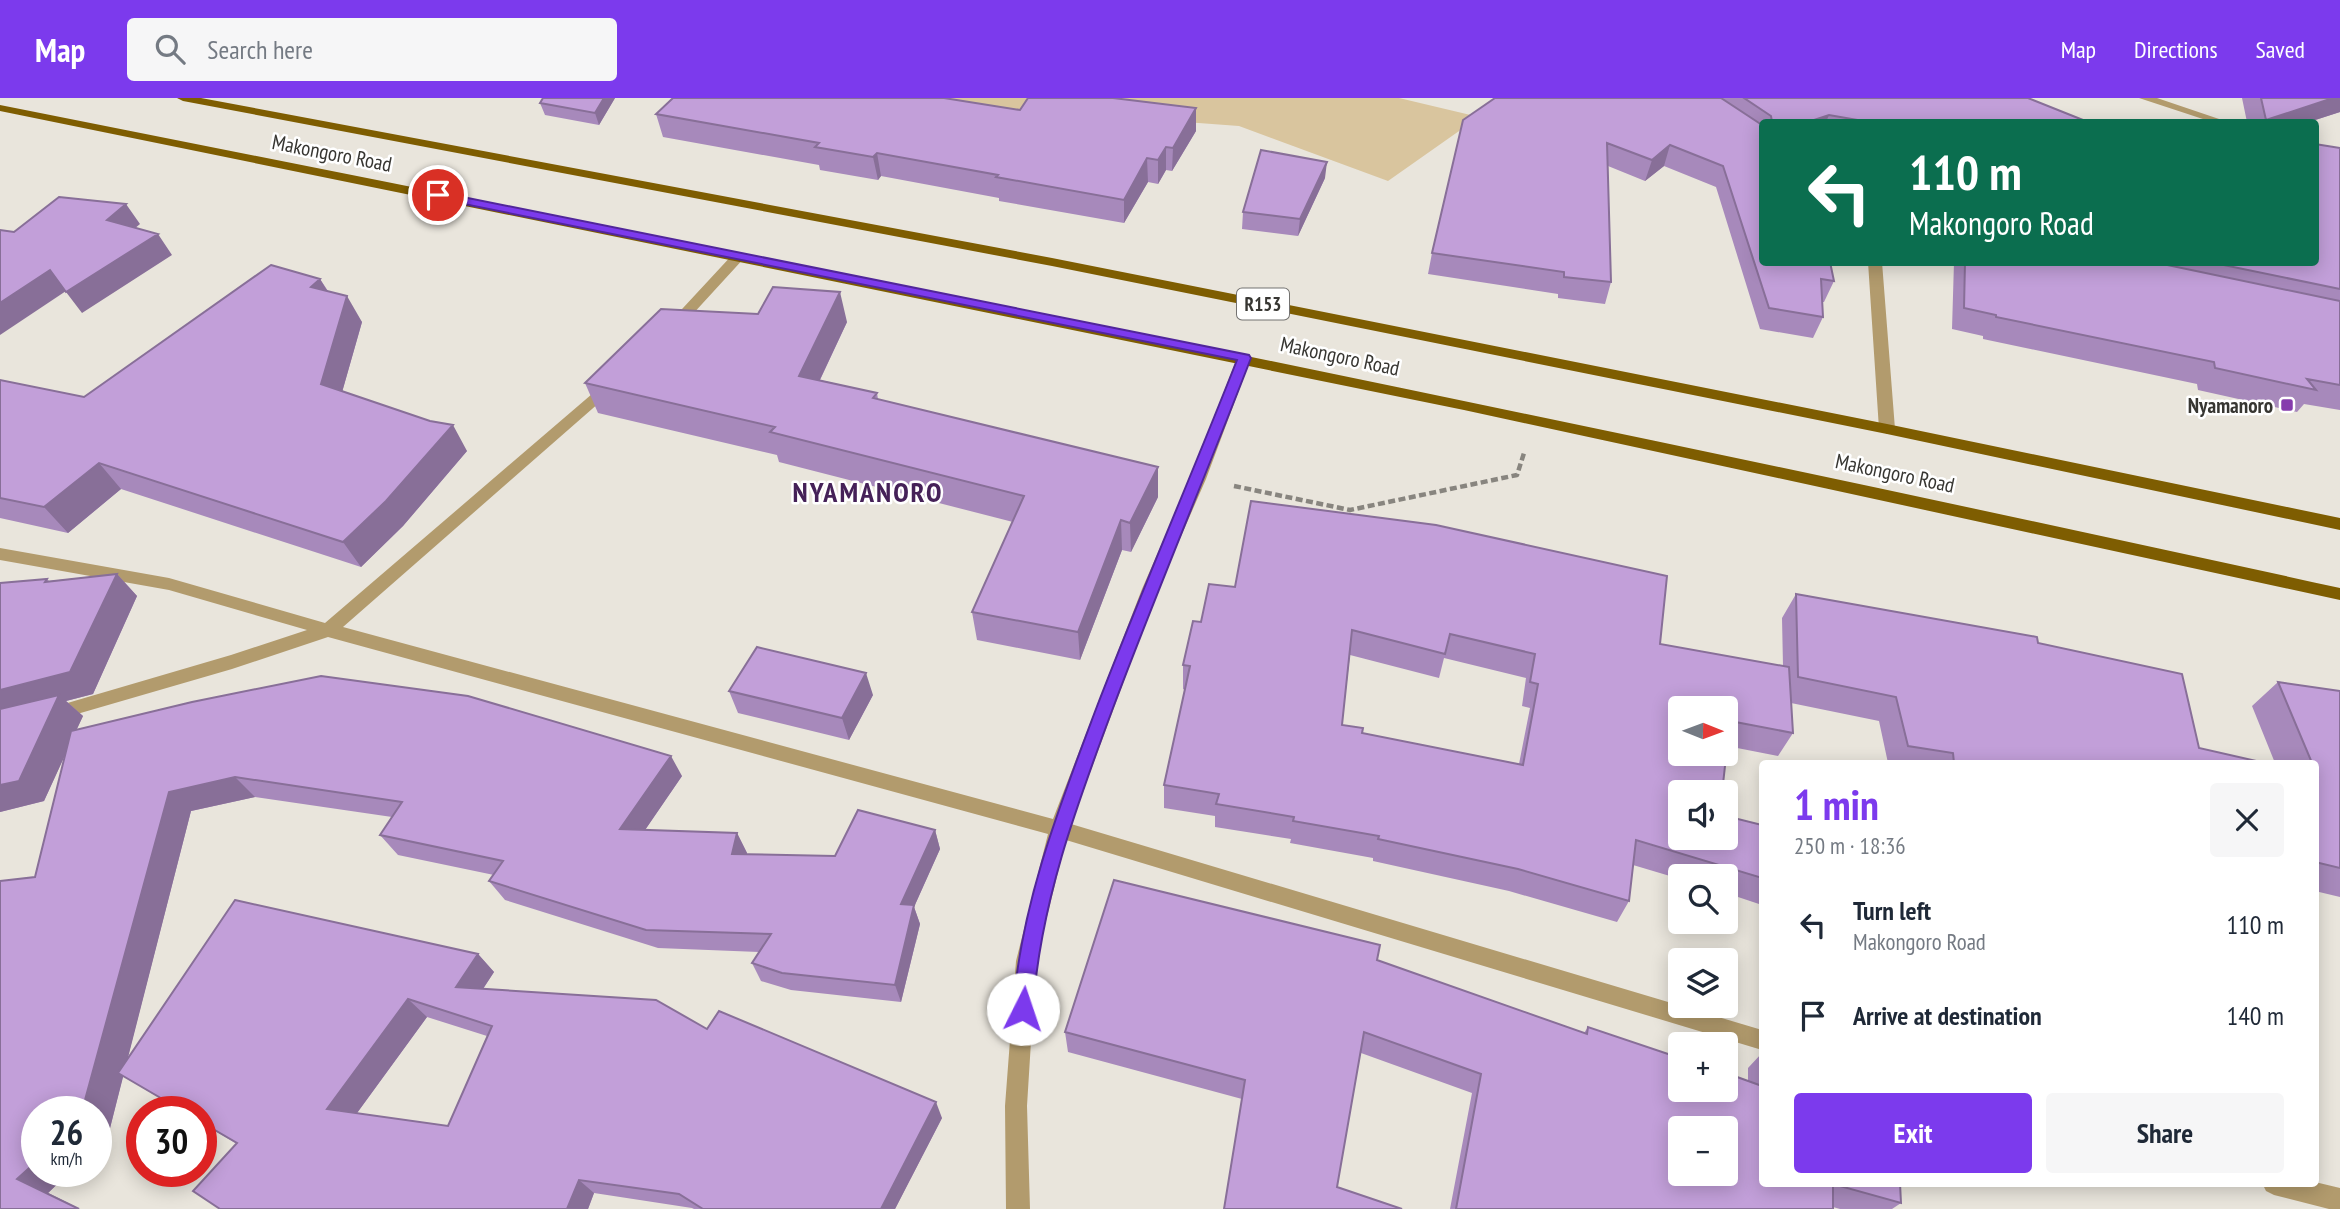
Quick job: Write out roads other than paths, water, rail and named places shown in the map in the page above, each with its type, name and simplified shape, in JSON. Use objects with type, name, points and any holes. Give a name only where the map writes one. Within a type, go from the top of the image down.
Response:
[{"type":"main road","name":"Makongoro Road","points":[[183,98],[1052,262],[1887,429],[2340,524]]},
{"type":"main road","name":"Makongoro Road","points":[[0,108],[1534,418],[1884,492],[2340,594]]},
{"type":"street","points":[[2145,98],[2214,119]]},
{"type":"street","points":[[667,332],[696,305],[738,256]]},
{"type":"street","points":[[1875,266],[1887,429]]},
{"type":"street","points":[[1018,1209],[1016,1106],[1027,961],[1059,829],[1150,589],[1198,479],[1244,358]]},
{"type":"street","points":[[34,719],[219,666],[328,630],[625,372]]},
{"type":"street","points":[[0,554],[169,584],[328,630],[1059,829],[1759,1039]]},
{"type":"street","points":[[2290,1187],[2340,1200]]},
{"type":"place","name":"Nyamanoro","points":[[2287,405]]},
{"type":"district","name":"NYAMANORO","points":[[868,491]]}]
